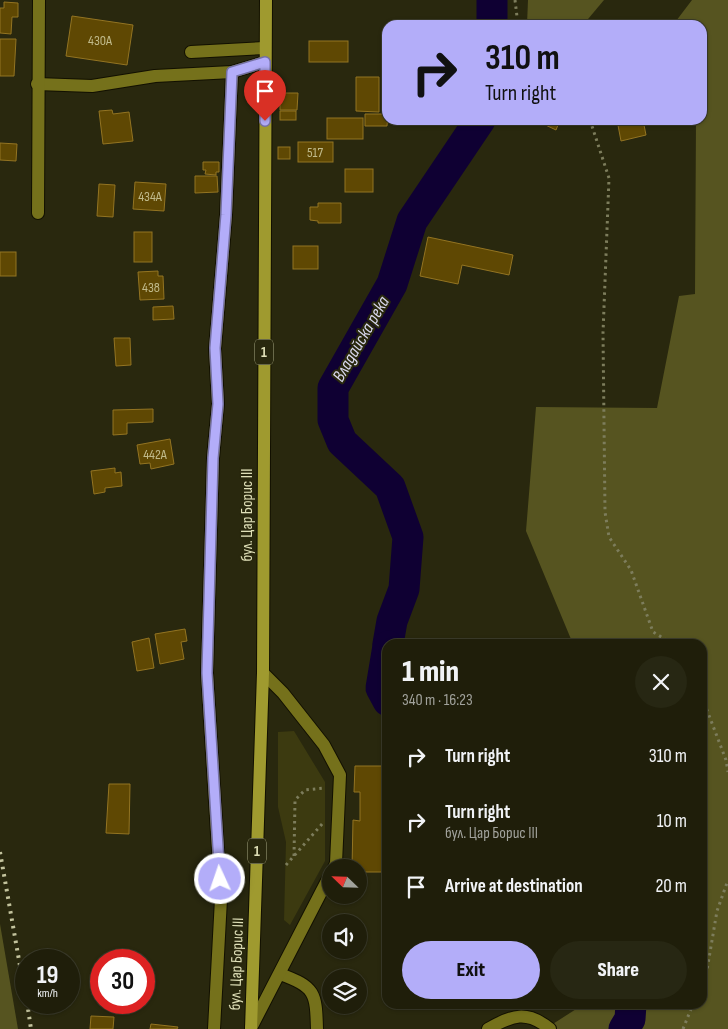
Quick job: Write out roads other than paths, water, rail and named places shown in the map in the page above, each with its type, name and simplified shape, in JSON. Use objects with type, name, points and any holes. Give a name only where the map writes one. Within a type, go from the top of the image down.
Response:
[{"type":"main road","name":"бул. Цар Борис III","points":[[251,1028],[263,673],[266,48],[263,3]]},
{"type":"street","points":[[38,213],[37,84],[39,0]]},
{"type":"street","points":[[191,52],[266,48]]},
{"type":"street","points":[[37,84],[92,86],[155,76],[232,72],[265,62]]},
{"type":"street","points":[[214,1029],[221,899],[207,673],[213,458],[218,404],[215,348],[226,215],[232,72]]},
{"type":"street","points":[[263,673],[283,693],[324,745],[340,775],[336,859]]},
{"type":"street","points":[[251,1028],[322,891]]},
{"type":"street","points":[[280,974],[304,983],[316,1000],[317,1029]]},
{"type":"street","points":[[488,1029],[508,1018],[523,1016],[539,1020],[550,1029]]},
{"type":"waterway","name":"Владайска река","points":[[492,0],[492,20]]},
{"type":"waterway","name":"Владайска река","points":[[389,639],[392,621],[404,589],[408,537],[390,487],[342,442],[333,420],[333,388],[392,284],[412,221],[477,125]]},
{"type":"waterway","name":"Владайска река","points":[[382,682],[382,690]]},
{"type":"waterway","name":"Владайска река","points":[[624,1029],[630,1019],[631,1009]]},
{"type":"railway","points":[[0,852],[17,949]]},
{"type":"railway","points":[[29,1014],[31,1029]]}]
